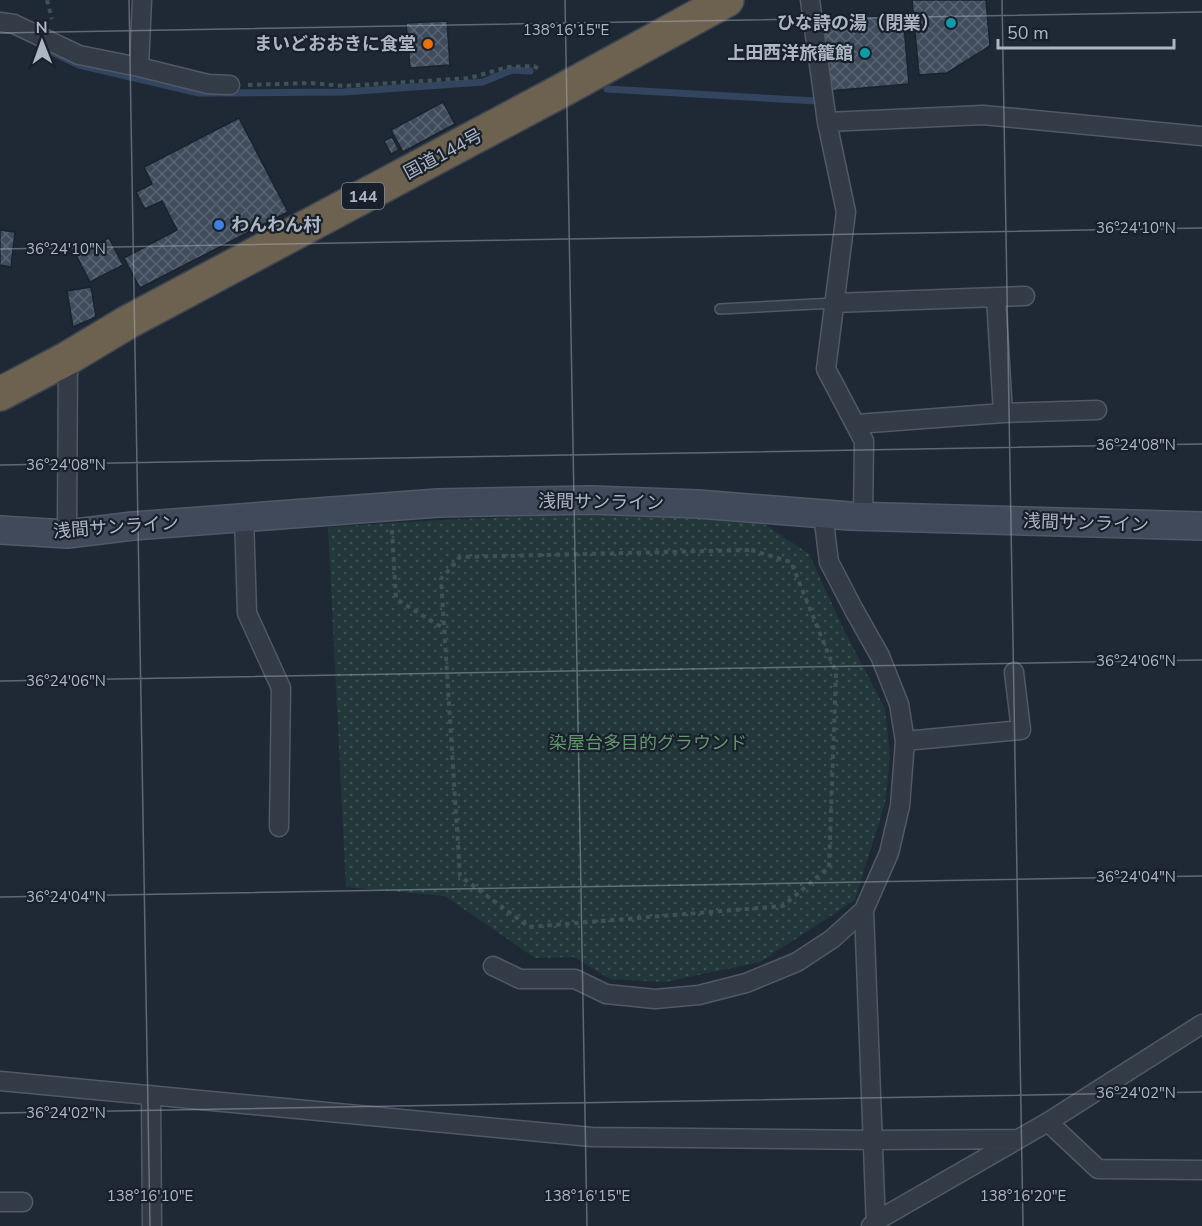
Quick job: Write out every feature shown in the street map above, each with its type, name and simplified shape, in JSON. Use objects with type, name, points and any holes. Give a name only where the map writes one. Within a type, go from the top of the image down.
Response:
[{"type":"highway","name":"国道144号","points":[[0,394],[68,358],[128,322],[727,0]]},
{"type":"street","points":[[139,67],[142,0]]},
{"type":"street","points":[[810,0],[826,122],[846,212],[826,369],[864,441],[863,517]]},
{"type":"street","points":[[0,22],[14,24],[79,55],[208,84],[230,85]]},
{"type":"street","points":[[826,122],[983,115],[1202,136]]},
{"type":"street","points":[[834,303],[1025,296]]},
{"type":"street","points":[[996,298],[1003,413]]},
{"type":"street","points":[[67,534],[68,358]]},
{"type":"street","points":[[857,424],[1003,413],[1097,410]]},
{"type":"street","name":"浅間サンライン","points":[[0,530],[67,534],[133,526],[391,506],[591,500],[698,504],[863,517],[1202,526]]},
{"type":"street","points":[[493,966],[520,979],[575,979],[606,994],[655,999],[699,995],[746,983],[796,962],[832,939],[864,910],[889,853],[900,806],[905,741],[899,704],[880,656],[830,562],[823,514]]},
{"type":"street","points":[[244,517],[247,613],[281,688],[279,826]]},
{"type":"street","points":[[905,741],[1021,730],[1014,672]]},
{"type":"street","points":[[864,910],[875,1224],[1048,1122],[1202,1024]]},
{"type":"street","points":[[0,1081],[592,1137],[1018,1140]]},
{"type":"street","points":[[151,1095],[152,1226]]},
{"type":"street","points":[[1048,1122],[1098,1169],[1202,1170]]},
{"type":"street","points":[[0,1202],[23,1202]]},
{"type":"lane","points":[[720,309],[834,303]]},
{"type":"path","points":[[230,85],[311,83],[344,86],[470,78],[508,67],[534,66]]},
{"type":"path","points":[[391,506],[396,598],[444,628]]},
{"type":"path","points":[[751,550],[791,562],[836,673],[828,867],[783,906],[529,927],[460,876],[444,628],[441,579],[460,557],[751,550]]},
{"type":"green space","name":"染屋台多目的グラウンド","points":[[600,514],[761,522],[809,554],[844,630],[885,709],[890,758],[885,803],[855,900],[760,962],[665,982],[610,979],[574,957],[535,958],[445,896],[346,887],[328,527]]},
{"type":"building","name":"ひな詩の湯（閉業）","points":[[912,0],[986,0],[990,46],[947,73],[919,75]]},
{"type":"building","name":"上田西洋旅籠館","points":[[903,14],[909,84],[828,91],[821,22]]},
{"type":"building","name":"まいどおおきに食堂","points":[[447,21],[450,65],[410,68],[406,23]]},
{"type":"building","points":[[443,102],[455,124],[403,152],[391,130]]},
{"type":"building","points":[[239,118],[288,212],[140,288],[124,258],[177,230],[162,201],[145,209],[136,192],[152,184],[144,167]]},
{"type":"building","points":[[392,137],[399,150],[391,154],[384,141]]},
{"type":"building","points":[[0,230],[15,232],[11,267],[0,265]]},
{"type":"building","points":[[109,238],[123,265],[90,282],[76,255]]},
{"type":"building","points":[[91,287],[96,317],[73,327],[67,291]]},
{"type":"waterway","points":[[48,50],[79,65],[199,93],[344,92],[483,82],[512,70],[530,71]]},
{"type":"waterway","points":[[607,89],[816,101]]},
{"type":"place","name":"ひな詩の湯（閉業）","points":[[951,23]]},
{"type":"place","name":"まいどおおきに食堂","points":[[428,44]]},
{"type":"place","name":"上田西洋旅籠館","points":[[865,53]]},
{"type":"place","name":"わんわん村","points":[[219,225]]}]
